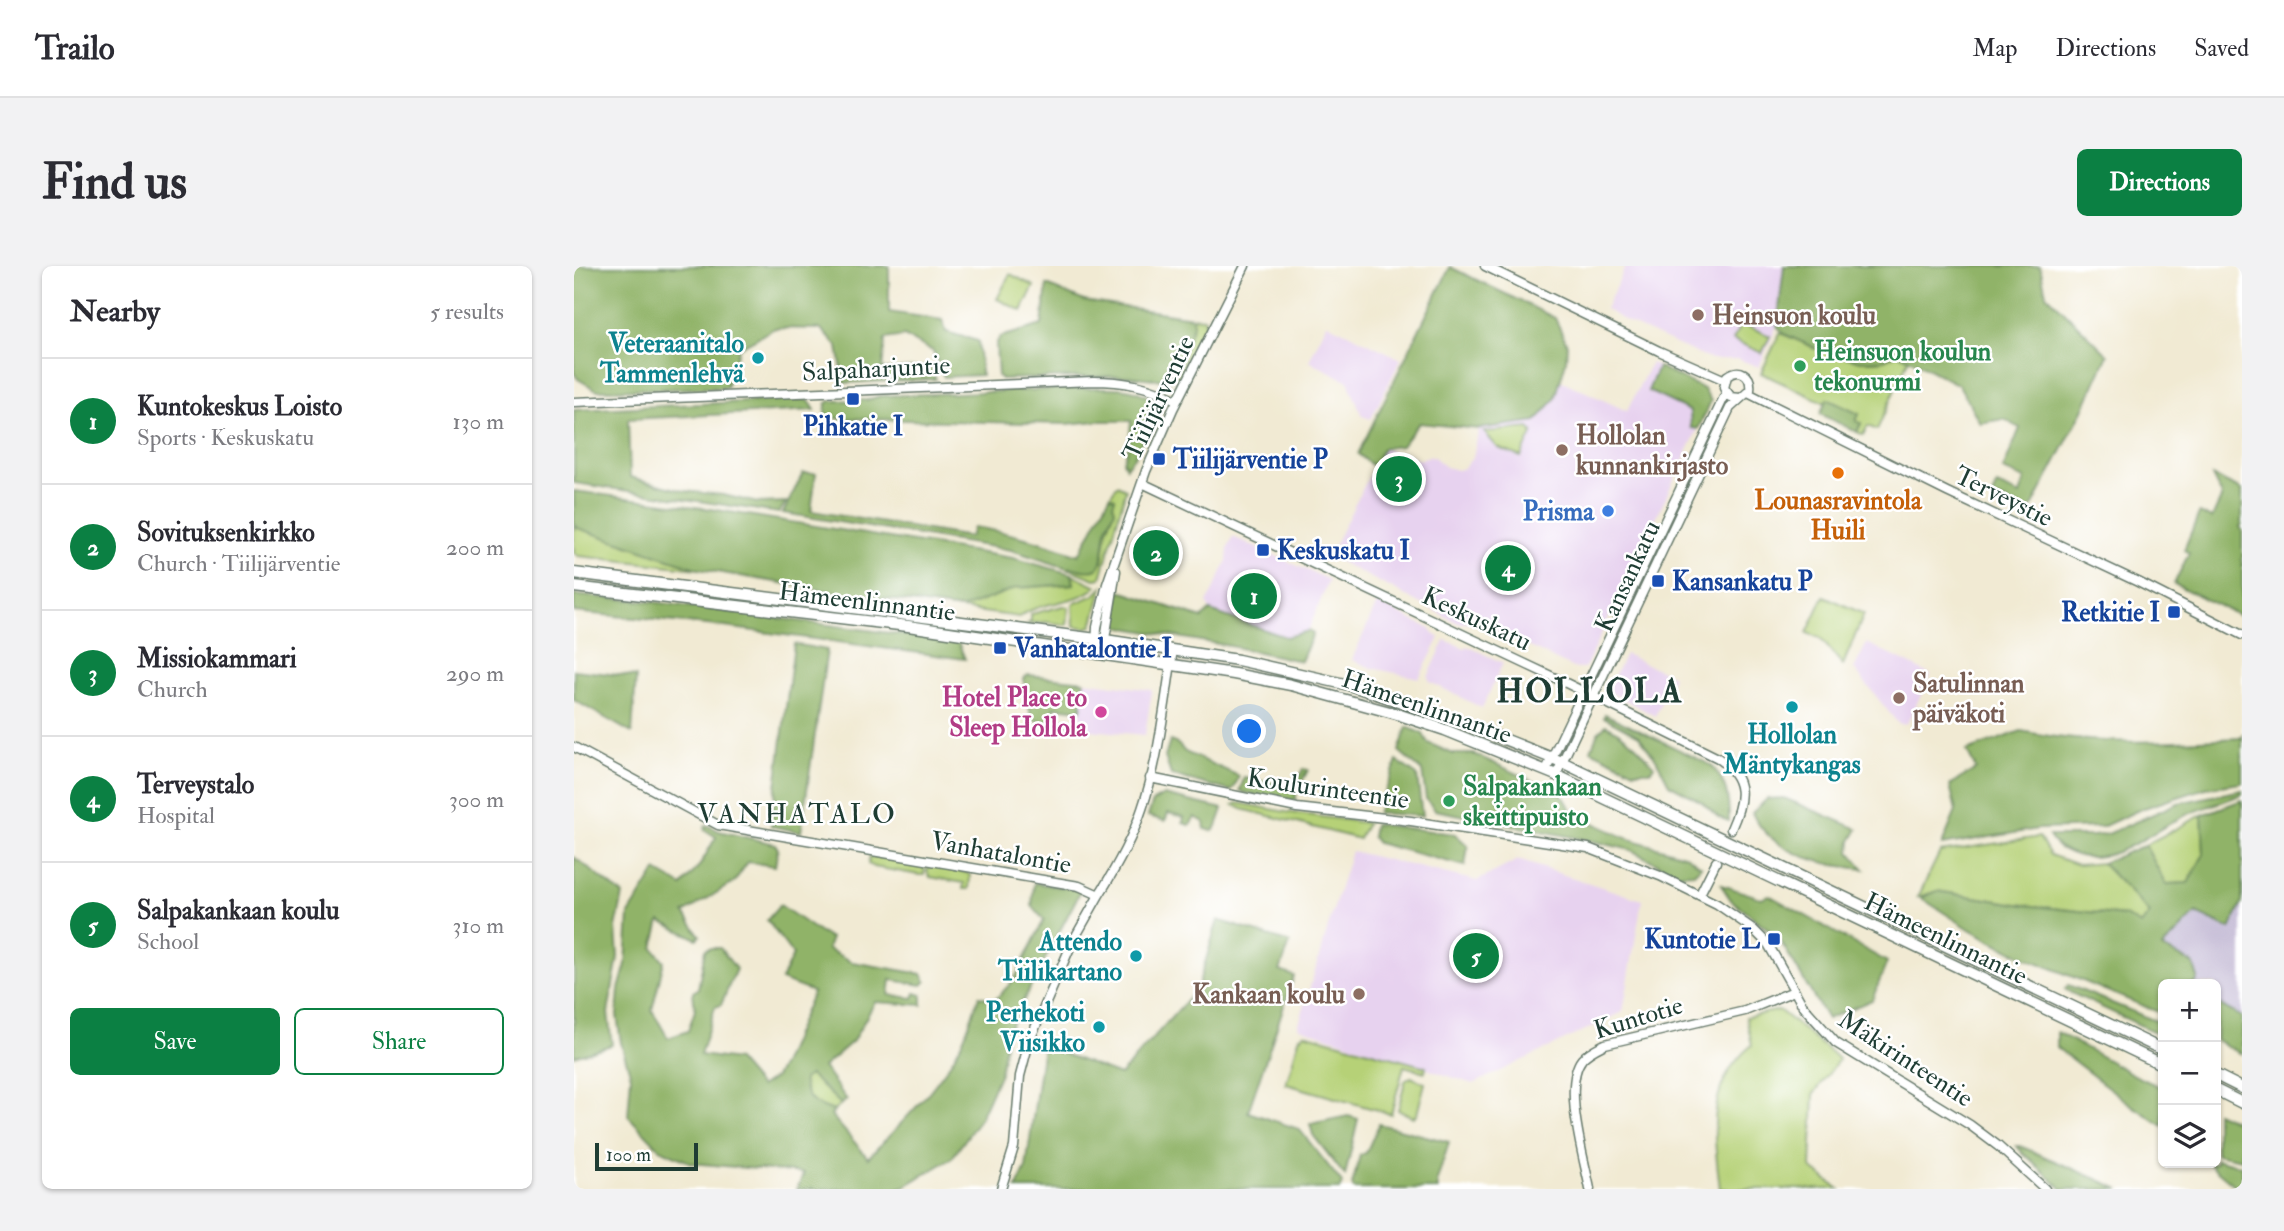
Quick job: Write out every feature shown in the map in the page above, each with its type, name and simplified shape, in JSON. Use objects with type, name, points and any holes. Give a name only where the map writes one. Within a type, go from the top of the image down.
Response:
[{"type":"main road","points":[[574,564],[609,576]]},
{"type":"main road","name":"Hämeenlinnantie","points":[[574,573],[1173,650],[1294,671],[1349,685],[1451,718],[1552,757],[2158,1048]]},
{"type":"main road","name":"Hämeenlinnantie","points":[[574,587],[908,626],[1099,652],[1234,674],[1346,698],[1445,730],[1546,770],[2158,1063]]},
{"type":"main road","points":[[2221,1078],[2242,1088]]},
{"type":"main road","points":[[2221,1092],[2242,1103]]},
{"type":"street","name":"Tiilijärventie","points":[[1099,652],[1119,551],[1142,483],[1177,400],[1245,266]]},
{"type":"street","points":[[1485,266],[1659,351],[1725,380]]},
{"type":"street","points":[[1734,372],[1745,373],[1751,382],[1744,396],[1731,397],[1724,388],[1725,380],[1734,372]]},
{"type":"street","name":"Salpaharjuntie","points":[[574,402],[1093,381],[1139,384],[1177,400]]},
{"type":"street","name":"Kansankatu","points":[[1546,770],[1727,393]]},
{"type":"street","name":"Kansankatu","points":[[1556,775],[1730,408],[1744,396]]},
{"type":"street","name":"Terveystie","points":[[1744,396],[2138,582],[2242,635]]},
{"type":"street","name":"Keskuskatu","points":[[1142,483],[1568,684],[1727,764],[1739,781],[1741,791],[1740,809],[1731,830]]},
{"type":"street","name":"Vanhatalontie","points":[[574,747],[718,825],[1070,884],[1099,895],[1118,864],[1142,810],[1173,650]]},
{"type":"street","name":"Koulurinteentie","points":[[1150,778],[1297,808],[1411,821],[1588,848],[1634,864],[1700,894]]},
{"type":"street","points":[[1700,894],[1716,862]]},
{"type":"street","name":"Mäkirinteentie","points":[[1700,894],[1738,917],[1768,944],[1802,1006],[1836,1043],[1970,1125],[1998,1146],[2045,1189]]},
{"type":"street","points":[[1001,1189],[1014,1147],[1020,1076],[1028,1042],[1072,943],[1099,895]]},
{"type":"street","name":"Kuntotie","points":[[1590,1189],[1573,1095],[1573,1078],[1585,1056],[1605,1044],[1745,1011],[1794,991]]},
{"type":"shaded area","name":"Heinsuon koulu","points":[[1626,266],[1784,266],[1779,321],[1759,367],[1738,359],[1709,359],[1629,323],[1605,309]]},
{"type":"shaded area","points":[[1327,323],[1401,359],[1371,419],[1362,416],[1348,381],[1309,361]]},
{"type":"shaded area","points":[[1651,363],[1658,367],[1648,391],[1691,411],[1691,428],[1698,429],[1586,666],[1582,669],[1573,668],[1478,622],[1458,623],[1329,556],[1383,448],[1402,456],[1403,452],[1419,460],[1434,457],[1446,467],[1457,470],[1464,468],[1473,457],[1479,429],[1536,421],[1555,399],[1560,380],[1627,411]]},
{"type":"shaded area","points":[[1233,537],[1329,580],[1308,631],[1286,637],[1210,611],[1207,603],[1227,561],[1228,548]]},
{"type":"shaded area","points":[[1377,603],[1431,629],[1433,634],[1440,638],[1419,678],[1372,668],[1352,660]]},
{"type":"shaded area","points":[[1445,640],[1465,648],[1467,646],[1503,663],[1482,708],[1430,682],[1428,677]]},
{"type":"shaded area","name":"Satulinnan päiväkoti","points":[[1867,643],[1931,675],[1907,723],[1900,724],[1896,721],[1854,669]]},
{"type":"shaded area","points":[[1625,654],[1673,676],[1655,716],[1610,692],[1610,685]]},
{"type":"shaded area","points":[[1084,681],[1152,690],[1145,735],[1079,729]]},
{"type":"shaded area","points":[[1351,851],[1477,881],[1518,860],[1642,900],[1623,1012],[1473,1084],[1298,1027]]},
{"type":"shaded area","points":[[2242,903],[2242,1017],[2221,1006],[2221,979],[2198,979],[2162,948],[2196,913],[2230,929]]},
{"type":"green space","points":[[574,266],[889,266],[889,312],[942,320],[946,332],[978,341],[981,375],[944,377],[933,351],[904,336],[885,339],[882,370],[930,366],[936,379],[844,383],[838,347],[821,329],[775,328],[739,348],[726,388],[597,390],[578,379],[574,373]]},
{"type":"green space","points":[[1784,266],[2040,266],[2046,294],[2108,355],[2083,410],[2030,511],[1993,496],[1997,485],[2020,495],[2025,479],[2003,470],[2020,428],[2004,419],[1980,423],[1959,385],[1898,353],[1884,360],[1861,361],[1817,349],[1784,334],[1777,326]]},
{"type":"green space","points":[[1450,267],[1555,318],[1567,344],[1566,361],[1555,399],[1536,421],[1479,429],[1419,423],[1401,446],[1383,448],[1373,466],[1358,454]]},
{"type":"green space","points":[[1010,274],[1034,286],[1022,311],[997,299]]},
{"type":"green space","points":[[1047,285],[1084,301],[1192,317],[1193,325],[1175,372],[1164,380],[1126,376],[1001,379],[998,376],[996,344],[1000,337],[1042,325]]},
{"type":"green space","points":[[1192,317],[1204,318],[1206,323],[1178,377],[1164,380],[1171,376],[1193,325]]},
{"type":"green space","points":[[1741,323],[1770,336],[1762,353],[1733,340]]},
{"type":"green space","points":[[1780,333],[1831,353],[1859,360],[1883,360],[1898,353],[1909,358],[1877,430],[1868,426],[1863,435],[1857,432],[1861,424],[1856,421],[1859,414],[1827,399],[1825,403],[1761,373]]},
{"type":"green space","points":[[1658,367],[1704,389],[1711,401],[1698,429],[1691,428],[1690,411],[1648,391]]},
{"type":"green space","points":[[1086,388],[1128,389],[1151,399],[1143,439],[1126,467],[1123,461],[1129,444],[1131,421],[1067,424],[825,418],[826,404],[830,401],[867,400],[880,396]]},
{"type":"green space","points":[[805,399],[815,410],[628,419],[630,477],[684,491],[723,495],[758,503],[786,502],[779,513],[574,483],[574,410]]},
{"type":"green space","points":[[1827,399],[1859,414],[1856,421],[1861,423],[1857,432],[1820,414]]},
{"type":"green space","points":[[1529,428],[1533,432],[1521,457],[1498,448],[1484,432]]},
{"type":"green space","points":[[803,473],[816,473],[811,511],[970,537],[973,527],[987,529],[1079,555],[1110,496],[1115,498],[1115,510],[1106,531],[1103,557],[1098,568],[1092,571],[1070,569],[1011,550],[783,513]]},
{"type":"green space","points":[[2212,476],[2242,490],[2242,617],[2174,584],[2189,553],[2184,550],[2199,513],[2212,518],[2222,496]]},
{"type":"green space","points":[[1117,485],[1126,489],[1101,578],[1095,579],[1070,569],[1102,563],[1107,530],[1115,510],[1115,498],[1110,496]]},
{"type":"green space","points":[[574,491],[711,509],[1013,558],[1072,574],[1074,584],[1016,588],[961,609],[834,592],[699,569],[577,528],[574,525]]},
{"type":"green space","points":[[574,525],[699,569],[578,556],[574,553]]},
{"type":"green space","points":[[1072,574],[1097,586],[1079,596],[1038,608],[1019,617],[961,609],[1016,588],[1074,584]]},
{"type":"green space","points":[[1103,587],[1092,626],[1074,626],[1073,604],[1095,595]]},
{"type":"green space","points":[[1120,591],[1202,618],[1210,611],[1286,637],[1308,631],[1313,634],[1301,661],[1120,627],[1115,619]]},
{"type":"green space","points":[[574,595],[654,602],[958,642],[965,659],[717,626],[574,612]]},
{"type":"green space","points":[[1824,596],[1864,614],[1843,665],[1820,638],[1807,633]]},
{"type":"green space","points":[[1069,607],[1067,625],[1046,622],[1027,624],[1031,622],[1031,614]]},
{"type":"green space","points":[[794,644],[827,650],[801,832],[771,826]]},
{"type":"green space","points":[[574,670],[636,677],[632,733],[574,700]]},
{"type":"green space","points":[[1028,675],[1084,681],[1081,710],[1055,707],[1053,718],[1080,722],[1080,726],[1032,720],[1023,679]]},
{"type":"green space","points":[[1605,714],[1711,765],[1721,778],[1726,791],[1729,821],[1718,817],[1702,802],[1669,784],[1656,759],[1639,736],[1604,717]]},
{"type":"green space","points":[[1606,725],[1643,753],[1654,766],[1650,771],[1634,771],[1591,750],[1598,732]]},
{"type":"green space","points":[[1407,727],[1423,734],[1428,743],[1453,754],[1474,754],[1562,794],[1574,814],[1626,838],[1687,856],[1701,866],[1694,873],[1677,874],[1631,850],[1435,810],[1426,799],[1422,771],[1399,751]]},
{"type":"green space","points":[[2021,731],[2075,739],[2130,742],[2240,738],[2242,735],[2242,783],[2206,788],[2141,809],[2102,827],[2038,829],[1942,845],[1956,811],[1950,785],[1976,769],[1967,751]]},
{"type":"green space","points":[[1170,741],[1178,744],[1185,752],[1239,776],[1235,786],[1231,791],[1171,775],[1165,757]]},
{"type":"green space","points":[[1397,761],[1417,775],[1422,816],[1377,813]]},
{"type":"green space","points":[[1303,769],[1308,770],[1296,793],[1296,800],[1240,790],[1244,778],[1293,787]]},
{"type":"green space","points":[[2242,790],[2242,794],[2188,814],[2127,848],[2099,857],[2070,853],[2053,842],[2049,836],[2108,834],[2178,803]]},
{"type":"green space","points":[[1164,795],[1223,809],[1217,826],[1213,831],[1205,829],[1204,822],[1195,817],[1190,825],[1183,823],[1184,817],[1168,813],[1165,821],[1148,816],[1153,801]]},
{"type":"green space","points":[[1784,798],[1858,829],[1851,841],[1850,852],[1864,869],[1800,855],[1772,838],[1752,813],[1767,799]]},
{"type":"green space","points":[[2242,800],[2242,903],[2230,929],[2196,913],[2162,948],[2193,963],[2198,978],[2158,979],[2158,1012],[2017,954],[1971,930],[1921,898],[1937,891],[2024,905],[2125,916],[2141,925],[2150,913],[2102,863],[2145,845],[2166,884],[2188,883],[2204,854],[2202,815]]},
{"type":"green space","points":[[1238,803],[1367,823],[1359,839],[1242,809],[1234,805]]},
{"type":"green space","points":[[2202,815],[2204,854],[2188,883],[2166,884],[2145,845]]},
{"type":"green space","points":[[1374,824],[1455,834],[1468,846],[1465,866],[1377,843],[1372,837]]},
{"type":"green space","points":[[706,825],[719,831],[775,844],[778,849],[775,866],[748,862],[734,882],[684,913],[700,936],[697,939],[660,921],[653,948],[664,961],[652,1010],[668,1038],[688,1031],[695,1010],[693,992],[698,989],[705,950],[720,948],[736,969],[721,1005],[715,1007],[700,1055],[737,1060],[760,1087],[775,1077],[813,992],[781,980],[793,955],[767,920],[780,905],[831,938],[827,949],[852,962],[922,974],[926,981],[922,985],[891,980],[889,995],[913,998],[915,993],[922,995],[922,1005],[875,1002],[853,1041],[823,1067],[847,1100],[841,1104],[810,1075],[803,1079],[806,1093],[812,1101],[834,1111],[831,1115],[868,1158],[932,1088],[951,1062],[967,1030],[979,996],[995,1000],[1014,980],[1044,920],[1032,906],[1034,883],[1081,890],[1007,1032],[1000,1073],[979,1120],[952,1158],[900,1189],[797,1189],[804,1173],[691,1163],[660,1149],[628,1116],[631,1076],[621,1043],[617,1015],[619,989],[626,964],[629,914],[656,871],[682,886],[700,865],[716,837],[704,829]]},
{"type":"green space","points":[[2039,837],[2050,855],[2078,865],[2102,863],[2150,913],[2141,925],[2125,916],[2024,905],[1937,891],[1918,897],[1940,852]]},
{"type":"green space","points":[[870,856],[925,864],[924,875],[874,867],[868,864]]},
{"type":"green space","points":[[574,857],[623,895],[616,928],[618,957],[608,1013],[612,1045],[574,1056]]},
{"type":"green space","points":[[929,865],[968,873],[969,889],[963,889],[964,883],[930,877],[927,872]]},
{"type":"green space","points":[[1721,885],[1761,898],[1769,895],[1887,962],[1872,1000],[1827,1019],[1778,937],[1731,900]]},
{"type":"green space","points":[[1218,920],[1290,943],[1280,971],[1294,976],[1248,1112],[1299,1129],[1342,1183],[1340,1189],[1016,1189],[1026,1168],[1043,1046],[1120,1075],[1197,989]]},
{"type":"green space","points":[[2068,985],[2158,1022],[2158,1034],[2071,993],[2065,989]]},
{"type":"green space","points":[[2221,1006],[2242,1017],[2242,1054],[2221,1043]]},
{"type":"green space","points":[[1779,1010],[1839,1059],[1814,1094],[1811,1168],[1839,1189],[1720,1189],[1715,1130],[1719,1094],[1737,1060],[1752,1045],[1746,1017]]},
{"type":"green space","points":[[2057,1032],[2158,1086],[2158,1123],[2134,1107],[2057,1048]]},
{"type":"green space","points":[[1304,1033],[1426,1067],[1425,1072],[1404,1066],[1391,1114],[1286,1084],[1300,1036]]},
{"type":"green space","points":[[810,1075],[841,1104],[834,1111],[816,1104],[806,1093],[803,1079]]},
{"type":"green space","points":[[1411,1077],[1425,1083],[1417,1114],[1413,1117],[1398,1110],[1405,1081]]},
{"type":"green space","points":[[2221,1114],[2242,1124],[2242,1159],[2221,1155]]},
{"type":"green space","points":[[1348,1116],[1358,1119],[1345,1176],[1313,1135],[1310,1124]]},
{"type":"green space","points":[[1379,1124],[1449,1142],[1437,1181],[1438,1189],[1354,1189],[1352,1185],[1360,1155],[1366,1153]]},
{"type":"green space","points":[[2016,1146],[2020,1146],[2120,1189],[2062,1189]]},
{"type":"green space","points":[[2221,1160],[2242,1166],[2242,1189],[2214,1168],[2221,1168]]},
{"type":"place","name":"Heinsuon koulu","points":[[1698,315]]},
{"type":"place","name":"Veteraanitalo Tammenlehvä","points":[[758,358]]},
{"type":"place","name":"Heinsuon koulun tekonurmi","points":[[1800,366]]},
{"type":"place","name":"Pihkatie I","points":[[853,399]]},
{"type":"place","name":"Hollolan kunnankirjasto","points":[[1562,450]]},
{"type":"place","name":"Tiilijärventie P","points":[[1159,459]]},
{"type":"place","name":"Lounasravintola Huili","points":[[1838,473]]},
{"type":"place","name":"Missiokammari","points":[[1399,479]]},
{"type":"place","name":"Prisma","points":[[1608,511]]},
{"type":"place","name":"Keskuskatu I","points":[[1263,550]]},
{"type":"place","name":"Sovituksenkirkko","points":[[1156,553]]},
{"type":"place","name":"Terveystalo","points":[[1508,568]]},
{"type":"place","name":"Kansankatu P","points":[[1658,581]]},
{"type":"place","name":"Kuntokeskus Loisto","points":[[1254,596]]},
{"type":"place","name":"Retkitie I","points":[[2174,612]]},
{"type":"place","name":"Vanhatalontie I","points":[[1000,648]]},
{"type":"place","name":"Satulinnan päiväkoti","points":[[1899,698]]},
{"type":"place","name":"Hollolan Mäntykangas","points":[[1792,707]]},
{"type":"place","name":"Hotel Place to Sleep Hollola","points":[[1101,712]]},
{"type":"place","name":"Salpakankaan skeittipuisto","points":[[1449,801]]},
{"type":"place","name":"Kuntotie L","points":[[1774,939]]},
{"type":"place","name":"Attendo Tiilikartano","points":[[1136,956]]},
{"type":"place","name":"Salpakankaan koulu","points":[[1476,956]]},
{"type":"place","name":"Kankaan koulu","points":[[1359,994]]},
{"type":"place","name":"Perhekoti Viisikko","points":[[1099,1027]]},
{"type":"district","name":"HOLLOLA","points":[[1590,690]]},
{"type":"district","name":"VANHATALO","points":[[797,813]]}]
